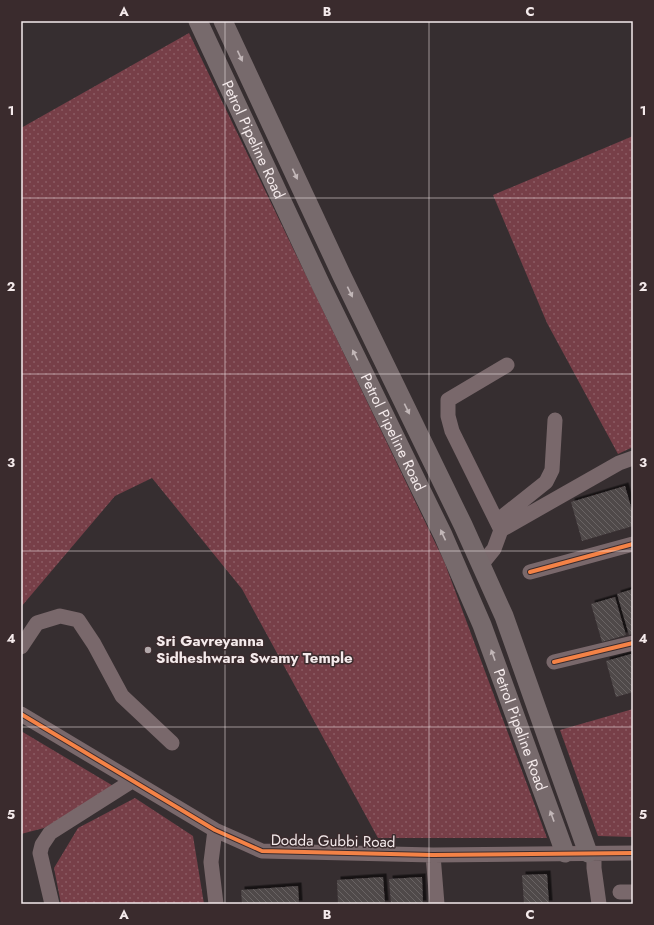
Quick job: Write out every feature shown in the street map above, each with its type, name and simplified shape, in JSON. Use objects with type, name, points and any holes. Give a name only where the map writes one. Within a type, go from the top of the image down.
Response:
[{"type":"main road","name":"Petrol Pipeline Road","points":[[198,21],[300,241],[443,535],[482,625],[565,853]]},
{"type":"main road","name":"Petrol Pipeline Road","points":[[223,21],[322,232],[463,525],[504,616],[591,854]]},
{"type":"street","points":[[300,241],[322,232]]},
{"type":"street","points":[[499,526],[452,431],[448,416],[448,400],[507,365]]},
{"type":"street","points":[[481,565],[494,549],[499,526],[546,482],[552,470],[555,420]]},
{"type":"street","points":[[499,526],[619,463],[633,458]]},
{"type":"street","points":[[530,572],[633,544]]},
{"type":"street","points":[[21,647],[37,623],[60,616],[78,620],[94,644],[122,696],[172,743]]},
{"type":"street","points":[[554,662],[633,643]]},
{"type":"street","name":"Dodda Gubbi Road","points":[[21,714],[215,830],[262,851],[433,855],[633,853]]},
{"type":"street","points":[[52,904],[40,853],[42,845],[50,833],[132,780]]},
{"type":"street","points":[[215,830],[211,862],[216,904]]},
{"type":"street","points":[[591,854],[599,904]]},
{"type":"street","points":[[433,855],[437,904]]},
{"type":"shaded area","points":[[189,33],[444,561],[547,838],[378,838],[242,589],[152,478],[115,496],[21,607],[21,128]]},
{"type":"shaded area","points":[[633,136],[633,447],[618,454],[547,323],[493,195]]},
{"type":"shaded area","points":[[633,709],[633,837],[598,836],[560,730]]},
{"type":"shaded area","points":[[21,731],[115,787],[44,828],[21,834]]},
{"type":"shaded area","points":[[135,798],[193,836],[204,904],[61,904],[54,868],[78,828]]},
{"type":"building","points":[[625,486],[633,514],[633,526],[582,541],[571,502]]},
{"type":"building","points":[[633,589],[633,634],[629,635],[617,594]]},
{"type":"building","points":[[615,597],[626,635],[602,642],[591,604]]},
{"type":"building","points":[[631,654],[633,660],[633,692],[616,697],[606,661]]},
{"type":"building","points":[[547,874],[549,904],[524,904],[522,875]]},
{"type":"building","points":[[383,877],[385,904],[338,904],[337,880]]},
{"type":"building","points":[[422,877],[423,904],[391,904],[389,879]]},
{"type":"building","points":[[298,886],[299,904],[242,904],[241,890]]},
{"type":"cycle path","points":[[530,572],[633,544]]},
{"type":"cycle path","points":[[554,662],[633,643]]},
{"type":"cycle path","points":[[21,714],[215,830],[262,851],[433,855],[633,853]]},
{"type":"place","name":"Sri Gavreyanna Sidheshwara Swamy Temple","points":[[148,650]]}]
